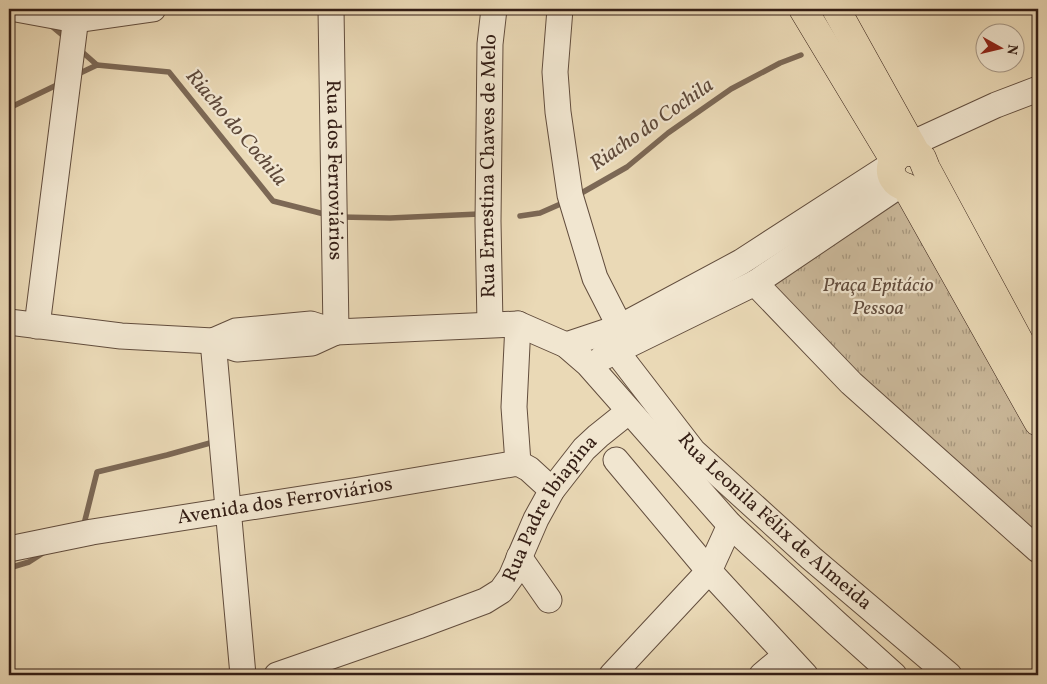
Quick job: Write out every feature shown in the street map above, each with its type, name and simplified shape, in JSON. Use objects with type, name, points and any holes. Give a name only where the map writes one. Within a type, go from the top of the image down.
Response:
[{"type":"main road","points":[[803,9],[906,166],[1038,376]]},
{"type":"main road","points":[[836,9],[906,166],[1038,422]]},
{"type":"street","points":[[16,9],[77,14],[153,9]]},
{"type":"street","name":"Rua dos Ferroviários","points":[[331,9],[336,332]]},
{"type":"street","name":"Rua Ernestina Chaves de Melo","points":[[490,324],[488,221],[490,44],[494,9]]},
{"type":"street","points":[[560,9],[555,72],[558,112],[570,195],[595,278],[608,349],[628,412],[730,525],[894,675]]},
{"type":"street","points":[[37,326],[77,14]]},
{"type":"street","points":[[9,322],[121,336],[213,341],[237,349],[312,343],[336,332],[518,324],[566,345],[608,349],[755,283],[906,166],[996,105],[1038,89]]},
{"type":"street","points":[[566,345],[608,349],[741,262],[906,166]]},
{"type":"street","points":[[741,262],[736,272],[738,278],[744,283],[755,283],[851,383],[1038,550]]},
{"type":"street","points":[[518,324],[514,407],[518,463],[529,469],[552,490]]},
{"type":"street","points":[[213,341],[243,675]]},
{"type":"street","name":"Rua Leonila Félix de Almeida","points":[[608,349],[694,451],[811,558],[949,675]]},
{"type":"street","name":"Rua Padre Ibiapina","points":[[277,675],[485,601],[501,592],[511,577],[536,519],[552,490],[584,448],[628,412]]},
{"type":"street","points":[[616,460],[709,571],[804,675]]},
{"type":"street","name":"Avenida dos Ferroviários","points":[[9,549],[92,532],[518,463]]},
{"type":"street","points":[[612,675],[709,571],[730,525]]},
{"type":"street","points":[[519,556],[549,600]]},
{"type":"street","points":[[762,675],[786,654]]},
{"type":"green space","name":"Praça Epitácio Pessoa","points":[[900,185],[1038,422],[1038,550],[755,283]]},
{"type":"waterway","points":[[49,24],[67,39]]},
{"type":"waterway","points":[[80,50],[97,65]]},
{"type":"waterway","name":"Riacho do Cochila","points":[[578,195],[627,167],[668,133],[731,89],[780,63],[801,55]]},
{"type":"waterway","name":"Riacho do Cochila","points":[[76,75],[97,65],[169,72],[273,201],[328,215]]},
{"type":"waterway","name":"Riacho do Cochila","points":[[9,108],[61,83]]},
{"type":"waterway","name":"Riacho do Cochila","points":[[520,216],[540,213],[565,202]]},
{"type":"waterway","name":"Riacho do Cochila","points":[[340,217],[390,218],[479,214]]},
{"type":"waterway","points":[[81,526],[84,524],[97,472],[210,443]]},
{"type":"waterway","points":[[9,568],[29,562],[43,553]]}]
